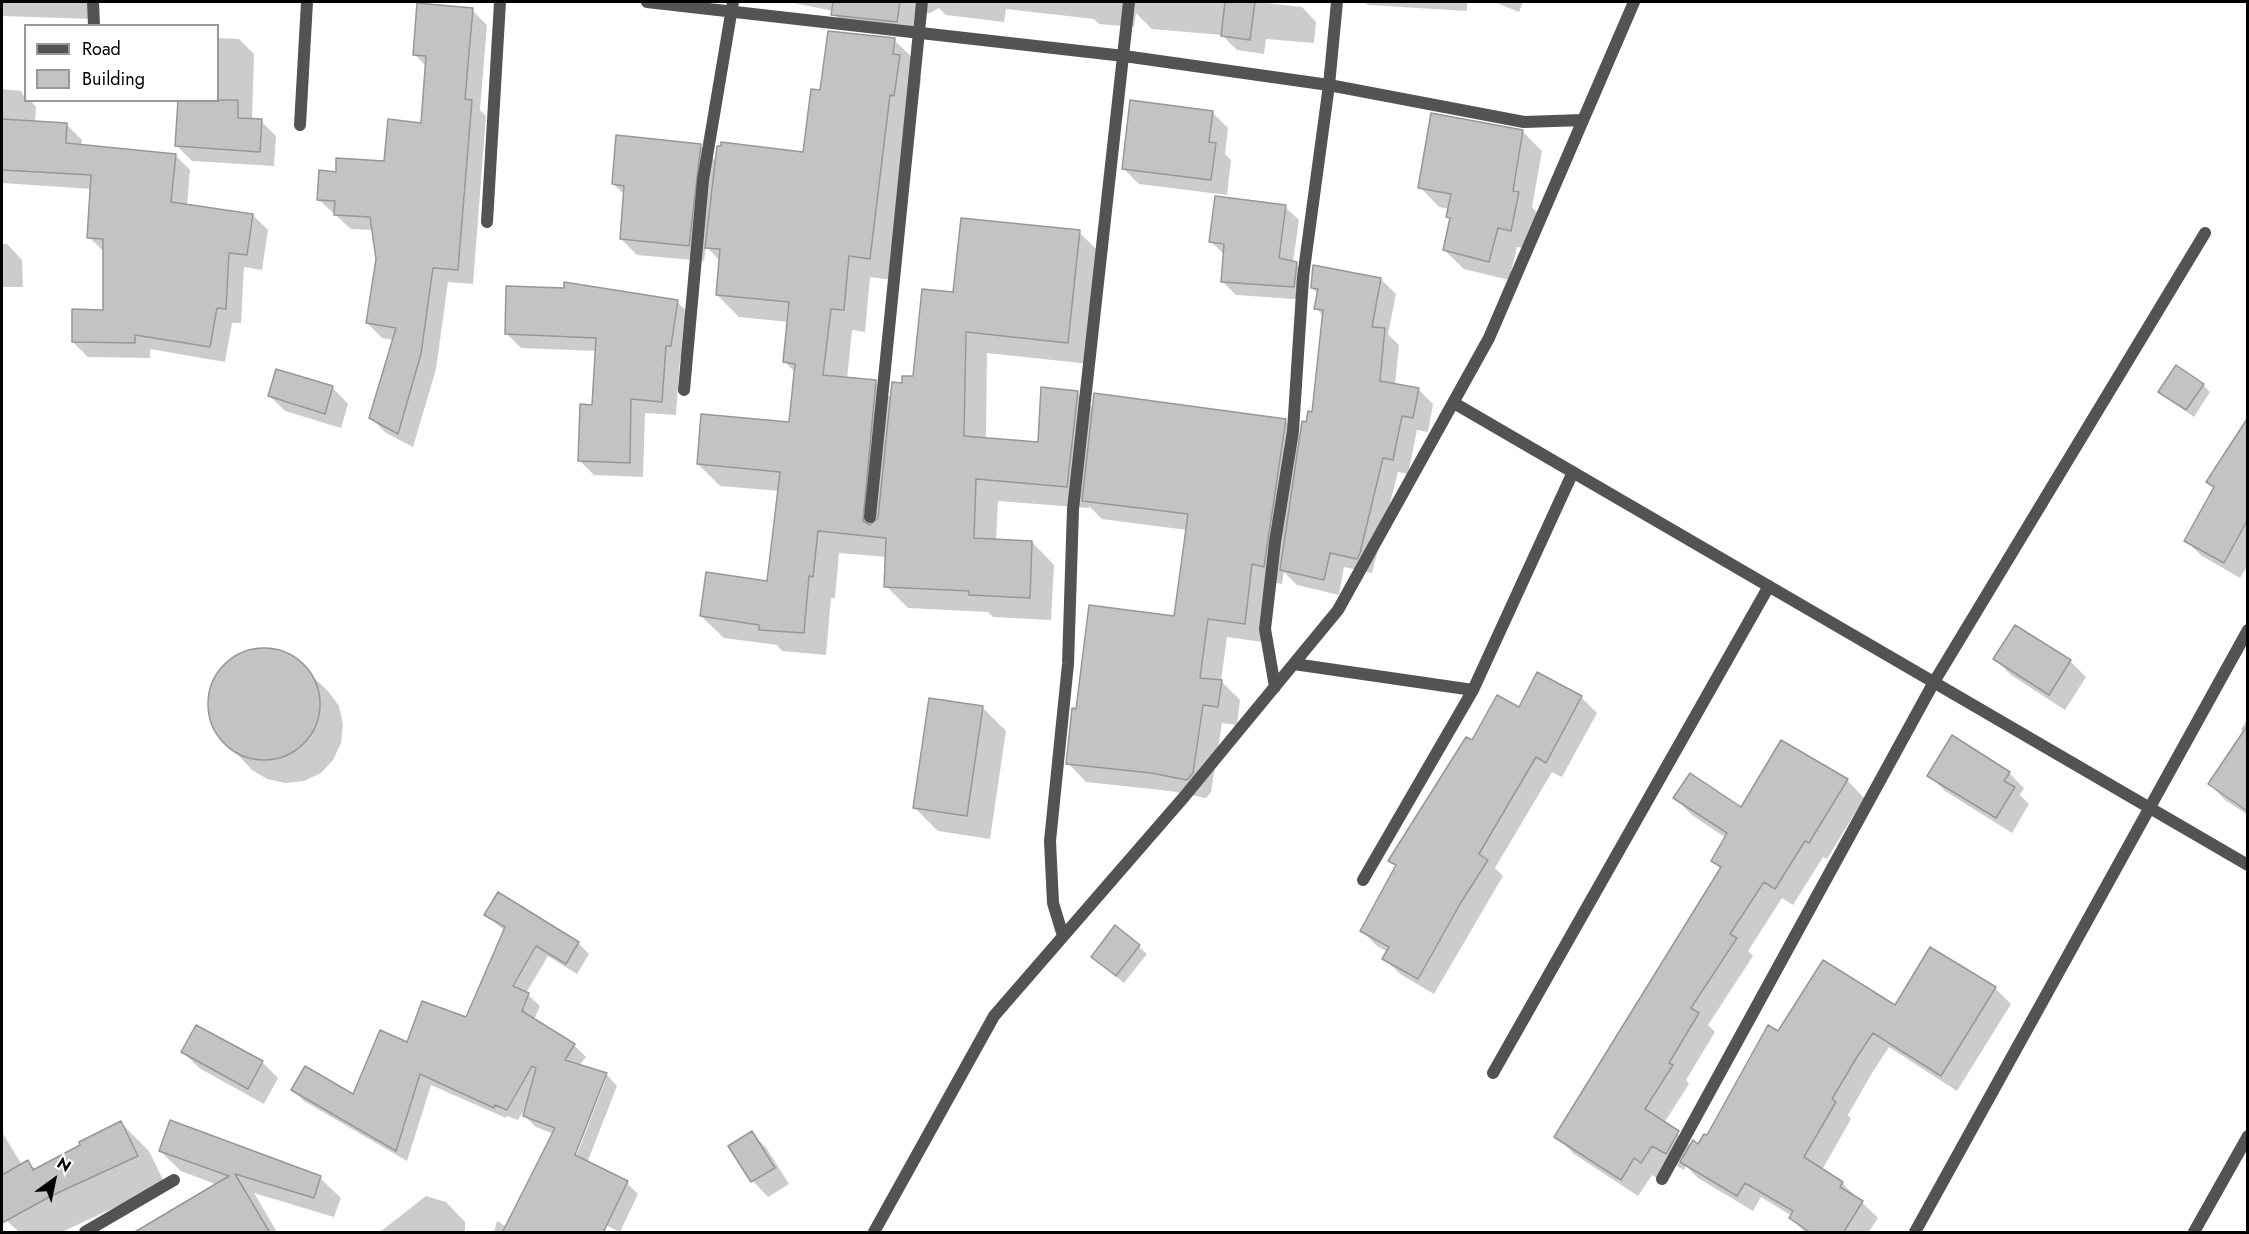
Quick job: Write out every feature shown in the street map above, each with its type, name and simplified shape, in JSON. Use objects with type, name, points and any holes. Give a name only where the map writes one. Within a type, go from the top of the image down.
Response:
[{"type":"street","points":[[93,2],[94,24]]},
{"type":"street","points":[[300,125],[307,2]]},
{"type":"street","points":[[487,222],[500,2]]},
{"type":"street","points":[[647,2],[733,6],[919,32],[1124,56],[1329,85],[1524,122],[1583,120]]},
{"type":"street","points":[[870,518],[922,2]]},
{"type":"street","points":[[1063,936],[1053,903],[1050,841],[1054,783],[1068,664],[1072,509],[1129,2]]},
{"type":"street","points":[[1275,687],[1266,629],[1275,542],[1293,431],[1303,277],[1329,85],[1337,2]]},
{"type":"street","points":[[874,1233],[994,1016],[1338,610],[1489,338],[1634,2]]},
{"type":"street","points":[[684,390],[703,180],[733,6]]},
{"type":"street","points":[[1662,1179],[1934,682],[2205,233]]},
{"type":"street","points":[[1454,403],[2247,865]]},
{"type":"street","points":[[1362,880],[1473,690],[1573,472]]},
{"type":"street","points":[[1493,1073],[1769,586]]},
{"type":"street","points":[[1915,1233],[2247,630]]},
{"type":"street","points":[[1294,664],[1473,690]]},
{"type":"street","points":[[2194,1233],[2247,1136]]},
{"type":"street","points":[[85,1233],[174,1180]]},
{"type":"building","points":[[833,2],[900,2],[897,22],[831,15]]},
{"type":"building","points":[[1225,2],[1255,2],[1250,40],[1221,36]]},
{"type":"building","points":[[417,3],[473,8],[465,99],[472,100],[458,270],[433,268],[421,354],[398,434],[369,418],[396,328],[366,323],[376,259],[370,217],[334,215],[335,201],[317,200],[319,170],[336,172],[336,158],[384,161],[388,119],[421,123],[426,56],[413,55]]},
{"type":"building","points":[[828,31],[895,38],[893,54],[900,55],[894,96],[890,95],[870,259],[849,256],[844,310],[831,309],[823,375],[876,380],[863,521],[870,525],[878,518],[892,382],[902,383],[902,376],[913,376],[922,289],[953,292],[961,218],[1080,230],[1068,343],[966,332],[964,436],[1038,442],[1041,387],[1078,391],[1067,487],[976,479],[974,538],[1032,541],[1030,598],[969,595],[969,591],[884,587],[886,538],[818,531],[813,577],[809,576],[804,633],[759,630],[759,625],[700,616],[706,572],[767,581],[780,472],[697,464],[701,414],[789,422],[795,364],[783,362],[789,302],[716,295],[720,249],[705,248],[717,146],[721,146],[721,142],[803,152],[811,89],[820,90]]},
{"type":"building","points":[[238,100],[238,118],[262,119],[260,152],[175,146],[178,102]]},
{"type":"building","points":[[1130,100],[1213,111],[1209,142],[1216,143],[1211,180],[1122,169]]},
{"type":"building","points":[[1431,113],[1523,130],[1513,191],[1519,192],[1511,231],[1498,228],[1489,262],[1443,250],[1450,218],[1446,217],[1451,194],[1418,188]]},
{"type":"building","points":[[2,119],[67,123],[66,143],[176,154],[171,202],[253,214],[247,255],[229,253],[226,309],[217,308],[210,347],[135,335],[135,343],[72,342],[72,309],[103,310],[103,239],[87,238],[91,175],[2,170]]},
{"type":"building","points":[[616,135],[701,144],[689,246],[620,239],[624,186],[612,184]]},
{"type":"building","points":[[1215,196],[1286,205],[1279,258],[1297,262],[1294,287],[1221,282],[1224,244],[1209,242]]},
{"type":"building","points":[[1313,265],[1381,278],[1372,327],[1385,328],[1380,381],[1419,388],[1413,418],[1402,416],[1393,460],[1383,458],[1360,553],[1357,559],[1330,553],[1324,580],[1280,570],[1302,421],[1306,422],[1308,411],[1312,412],[1323,310],[1314,309],[1318,289],[1311,288]]},
{"type":"building","points":[[564,282],[678,300],[671,346],[666,346],[662,402],[631,399],[630,463],[578,461],[580,404],[592,405],[596,338],[505,334],[506,286],[564,288]]},
{"type":"building","points":[[2176,365],[2204,384],[2186,410],[2158,392]]},
{"type":"building","points":[[276,369],[333,386],[325,414],[268,396]]},
{"type":"building","points":[[1094,393],[1286,419],[1264,567],[1252,564],[1245,624],[1208,619],[1200,678],[1222,680],[1218,707],[1203,705],[1193,773],[1187,780],[1151,773],[1066,764],[1072,708],[1076,709],[1089,605],[1174,616],[1188,514],[1082,501]]},
{"type":"building","points":[[2247,419],[2247,521],[2224,563],[2184,541],[2214,487],[2206,482]]},
{"type":"building","points":[[2015,625],[2071,660],[2049,695],[1993,659]]},
{"type":"building","points":[[264,648],[285,652],[304,664],[316,683],[320,704],[316,725],[304,744],[285,756],[264,760],[243,756],[224,744],[212,725],[208,704],[212,683],[224,664],[243,652]]},
{"type":"building","points":[[1537,672],[1582,696],[1546,763],[1536,757],[1479,854],[1488,860],[1460,904],[1418,979],[1382,959],[1389,947],[1360,931],[1396,865],[1388,861],[1466,737],[1472,740],[1497,695],[1519,707]]},
{"type":"building","points":[[929,698],[983,706],[967,816],[913,808]]},
{"type":"building","points":[[2247,726],[2247,811],[2208,784]]},
{"type":"building","points":[[1952,735],[2010,772],[2004,781],[2015,787],[1996,818],[1927,776]]},
{"type":"building","points":[[1781,740],[1848,779],[1809,843],[1805,841],[1775,889],[1764,882],[1730,934],[1737,938],[1691,1008],[1699,1013],[1669,1063],[1673,1065],[1645,1109],[1679,1131],[1666,1154],[1652,1146],[1641,1163],[1634,1158],[1621,1180],[1554,1137],[1721,867],[1711,861],[1727,833],[1673,798],[1690,773],[1741,807]]},
{"type":"building","points":[[498,892],[579,942],[566,964],[536,946],[513,986],[529,993],[522,1011],[575,1044],[565,1060],[607,1073],[575,1155],[628,1181],[603,1233],[502,1233],[555,1128],[523,1116],[536,1068],[532,1066],[507,1110],[495,1105],[494,1108],[420,1074],[396,1151],[291,1090],[305,1066],[353,1094],[380,1030],[407,1042],[422,1001],[466,1017],[505,927],[484,915]]},
{"type":"building","points":[[1115,925],[1140,945],[1116,976],[1091,957]]},
{"type":"building","points":[[1930,947],[1996,987],[1941,1076],[1873,1033],[1857,1057],[1832,1099],[1836,1102],[1804,1157],[1843,1182],[1840,1187],[1863,1201],[1843,1233],[1811,1233],[1789,1218],[1793,1211],[1745,1183],[1737,1196],[1680,1162],[1693,1140],[1698,1144],[1704,1134],[1707,1135],[1768,1025],[1778,1031],[1823,960],[1895,1005]]},
{"type":"building","points":[[196,1025],[263,1061],[248,1089],[181,1052]]},
{"type":"building","points":[[170,1120],[321,1176],[314,1198],[235,1174],[270,1233],[133,1233],[229,1176],[159,1151]]},
{"type":"building","points":[[121,1121],[138,1156],[51,1196],[2,1223],[2,1175],[28,1160],[33,1170],[80,1145],[79,1142]]},
{"type":"building","points":[[752,1131],[775,1168],[751,1182],[728,1146]]}]
